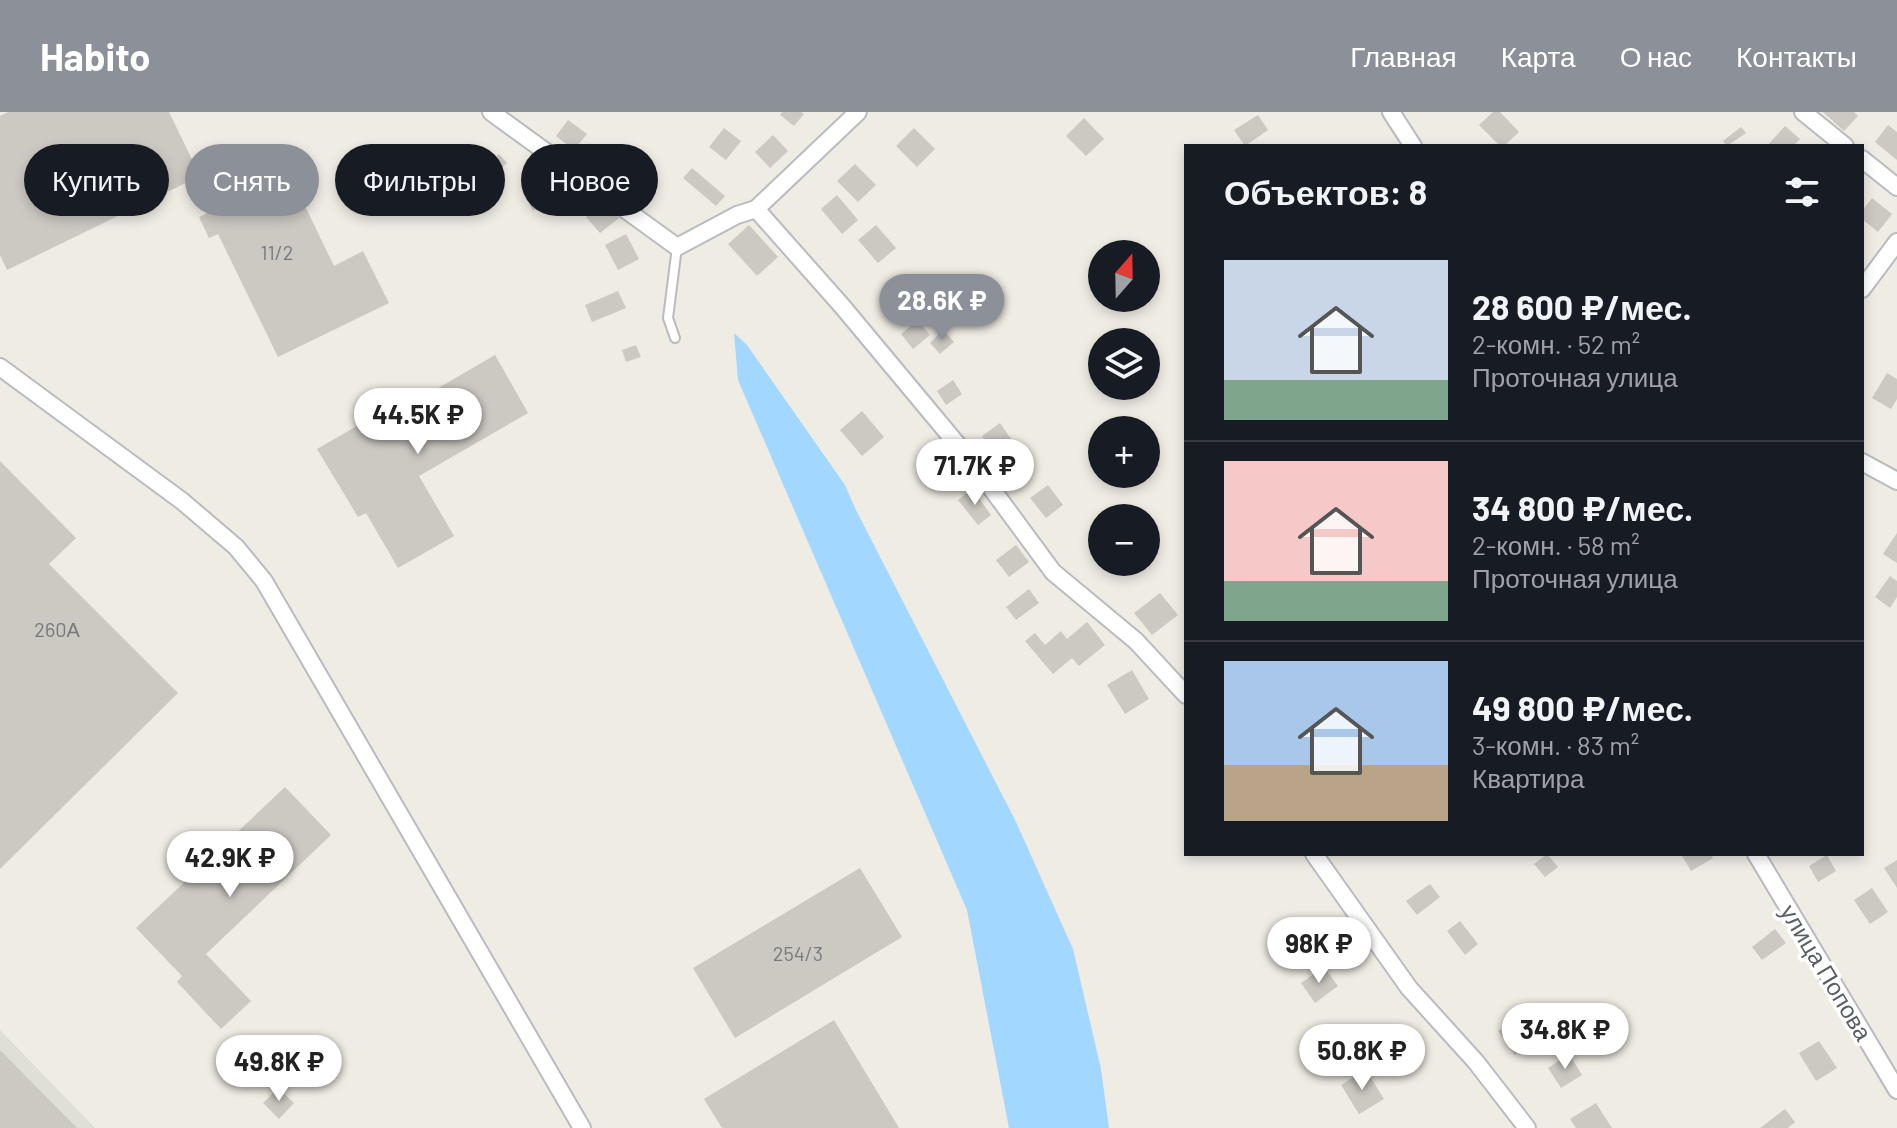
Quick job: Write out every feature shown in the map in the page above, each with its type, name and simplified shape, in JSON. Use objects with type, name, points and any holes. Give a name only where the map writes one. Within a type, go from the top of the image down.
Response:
[{"type":"street","points":[[491,112],[677,247],[737,215],[756,209],[858,112]]},
{"type":"street","points":[[1391,112],[1412,144]]},
{"type":"street","points":[[1803,112],[1843,144]]},
{"type":"street","points":[[1864,161],[1897,187]]},
{"type":"street","points":[[756,209],[842,306],[972,462],[1053,572],[1136,641],[1184,693]]},
{"type":"street","points":[[1864,286],[1897,242]]},
{"type":"street","points":[[0,367],[182,501],[236,547],[264,581],[582,1128]]},
{"type":"street","points":[[1864,463],[1897,481]]},
{"type":"street","points":[[1315,856],[1409,988],[1476,1062],[1527,1128]]},
{"type":"street","name":"улица Попова","points":[[1757,856],[1897,1090]]},
{"type":"lane","points":[[675,338],[668,318],[677,247]]},
{"type":"shaded area","points":[[0,1030],[95,1128],[0,1128]]},
{"type":"water","points":[[734,333],[747,345],[845,485],[1016,822],[1073,949],[1101,1069],[1109,1128],[1009,1128],[967,910],[738,380]]},
{"type":"building","points":[[8,112],[169,112],[185,145],[185,183],[169,191],[169,144],[24,144],[24,216],[118,216],[7,270],[0,255],[0,116]]},
{"type":"building","points":[[782,112],[804,114],[794,126],[780,115]]},
{"type":"building","points":[[1493,112],[1500,112],[1519,132],[1506,144],[1498,144],[1479,125]]},
{"type":"building","points":[[1823,112],[1854,112],[1858,116],[1844,131]]},
{"type":"building","points":[[1258,115],[1268,130],[1244,144],[1234,130]]},
{"type":"building","points":[[1084,118],[1104,139],[1086,156],[1066,136]]},
{"type":"building","points":[[568,120],[587,134],[579,144],[566,144],[556,136]]},
{"type":"building","points":[[1888,125],[1897,132],[1897,160],[1875,142]]},
{"type":"building","points":[[1785,126],[1800,139],[1795,144],[1769,144]]},
{"type":"building","points":[[1741,127],[1746,133],[1730,144],[1723,141]]},
{"type":"building","points":[[724,128],[741,141],[726,160],[709,147]]},
{"type":"building","points":[[914,128],[935,149],[917,167],[896,146]]},
{"type":"building","points":[[773,135],[788,151],[770,168],[755,152]]},
{"type":"building","points":[[855,164],[876,185],[858,202],[837,181]]},
{"type":"building","points":[[692,168],[725,196],[716,206],[683,178]]},
{"type":"building","points":[[837,195],[858,220],[842,234],[821,209]]},
{"type":"building","points":[[1872,198],[1892,214],[1878,232],[1864,221],[1864,208]]},
{"type":"building","points":[[310,216],[334,266],[363,251],[389,303],[278,357],[218,234],[209,238],[199,217]]},
{"type":"building","points":[[617,216],[619,218],[600,233],[586,217]]},
{"type":"building","points":[[749,225],[778,257],[757,276],[728,244]]},
{"type":"building","points":[[876,225],[896,248],[878,263],[858,240]]},
{"type":"building","points":[[626,234],[639,259],[618,270],[605,245]]},
{"type":"building","points":[[618,291],[626,308],[592,322],[585,305]]},
{"type":"building","points":[[918,320],[930,335],[913,349],[901,334]]},
{"type":"building","points":[[943,330],[954,342],[940,354],[930,343]]},
{"type":"building","points":[[636,345],[641,357],[626,362],[622,350]]},
{"type":"building","points":[[495,355],[528,413],[419,476],[454,536],[398,568],[366,513],[358,517],[317,449],[381,412],[385,419]]},
{"type":"building","points":[[1887,373],[1897,379],[1897,399],[1891,409],[1872,398]]},
{"type":"building","points":[[953,380],[962,394],[946,405],[937,391]]},
{"type":"building","points":[[862,411],[884,437],[862,456],[840,430]]},
{"type":"building","points":[[1000,423],[1011,439],[993,452],[982,436]]},
{"type":"building","points":[[0,461],[76,538],[49,564],[178,693],[0,869]]},
{"type":"building","points":[[1048,485],[1063,505],[1046,518],[1030,498]]},
{"type":"building","points":[[972,489],[991,515],[978,525],[958,500]]},
{"type":"building","points":[[1897,533],[1897,563],[1883,554]]},
{"type":"building","points":[[1016,545],[1029,562],[1009,577],[996,560]]},
{"type":"building","points":[[1890,576],[1897,581],[1897,597],[1890,608],[1875,597]]},
{"type":"building","points":[[1029,589],[1039,603],[1016,620],[1006,607]]},
{"type":"building","points":[[1160,593],[1178,615],[1152,635],[1134,613]]},
{"type":"building","points":[[1087,622],[1105,645],[1079,666],[1072,658],[1053,674],[1025,641],[1035,633],[1045,645],[1061,631],[1067,639]]},
{"type":"building","points":[[1132,670],[1149,699],[1125,714],[1107,685]]},
{"type":"building","points":[[285,787],[331,835],[206,954],[251,1001],[221,1029],[177,982],[182,976],[136,928]]},
{"type":"building","points":[[1549,856],[1558,867],[1545,877],[1534,864]]},
{"type":"building","points":[[1682,856],[1712,856],[1713,858],[1691,871]]},
{"type":"building","points":[[1828,856],[1836,871],[1818,882],[1809,866]]},
{"type":"building","points":[[1897,860],[1897,888],[1884,868]]},
{"type":"building","points":[[860,868],[902,937],[735,1038],[693,968]]},
{"type":"building","points":[[1430,884],[1440,897],[1417,915],[1406,901]]},
{"type":"building","points":[[1872,888],[1888,912],[1870,924],[1854,900]]},
{"type":"building","points":[[1460,921],[1478,944],[1465,955],[1447,931]]},
{"type":"building","points":[[1775,929],[1786,943],[1762,960],[1752,947]]},
{"type":"building","points":[[1324,967],[1338,986],[1315,1003],[1301,983]]},
{"type":"building","points":[[1523,1013],[1540,1037],[1515,1055],[1498,1031]]},
{"type":"building","points":[[834,1020],[899,1128],[722,1128],[704,1099]]},
{"type":"building","points":[[1819,1041],[1837,1068],[1816,1081],[1799,1053]]},
{"type":"building","points":[[0,1050],[61,1112],[77,1128],[0,1128]]},
{"type":"building","points":[[1331,1050],[1339,1064],[1322,1074],[1314,1059]]},
{"type":"building","points":[[1569,1054],[1582,1075],[1561,1088],[1548,1068]]},
{"type":"building","points":[[1366,1070],[1384,1099],[1359,1114],[1341,1085]]},
{"type":"building","points":[[278,1088],[294,1103],[279,1119],[263,1103]]},
{"type":"building","points":[[1596,1103],[1612,1128],[1576,1128],[1570,1119]]},
{"type":"building","points":[[1785,1109],[1795,1122],[1788,1128],[1760,1128]]}]
